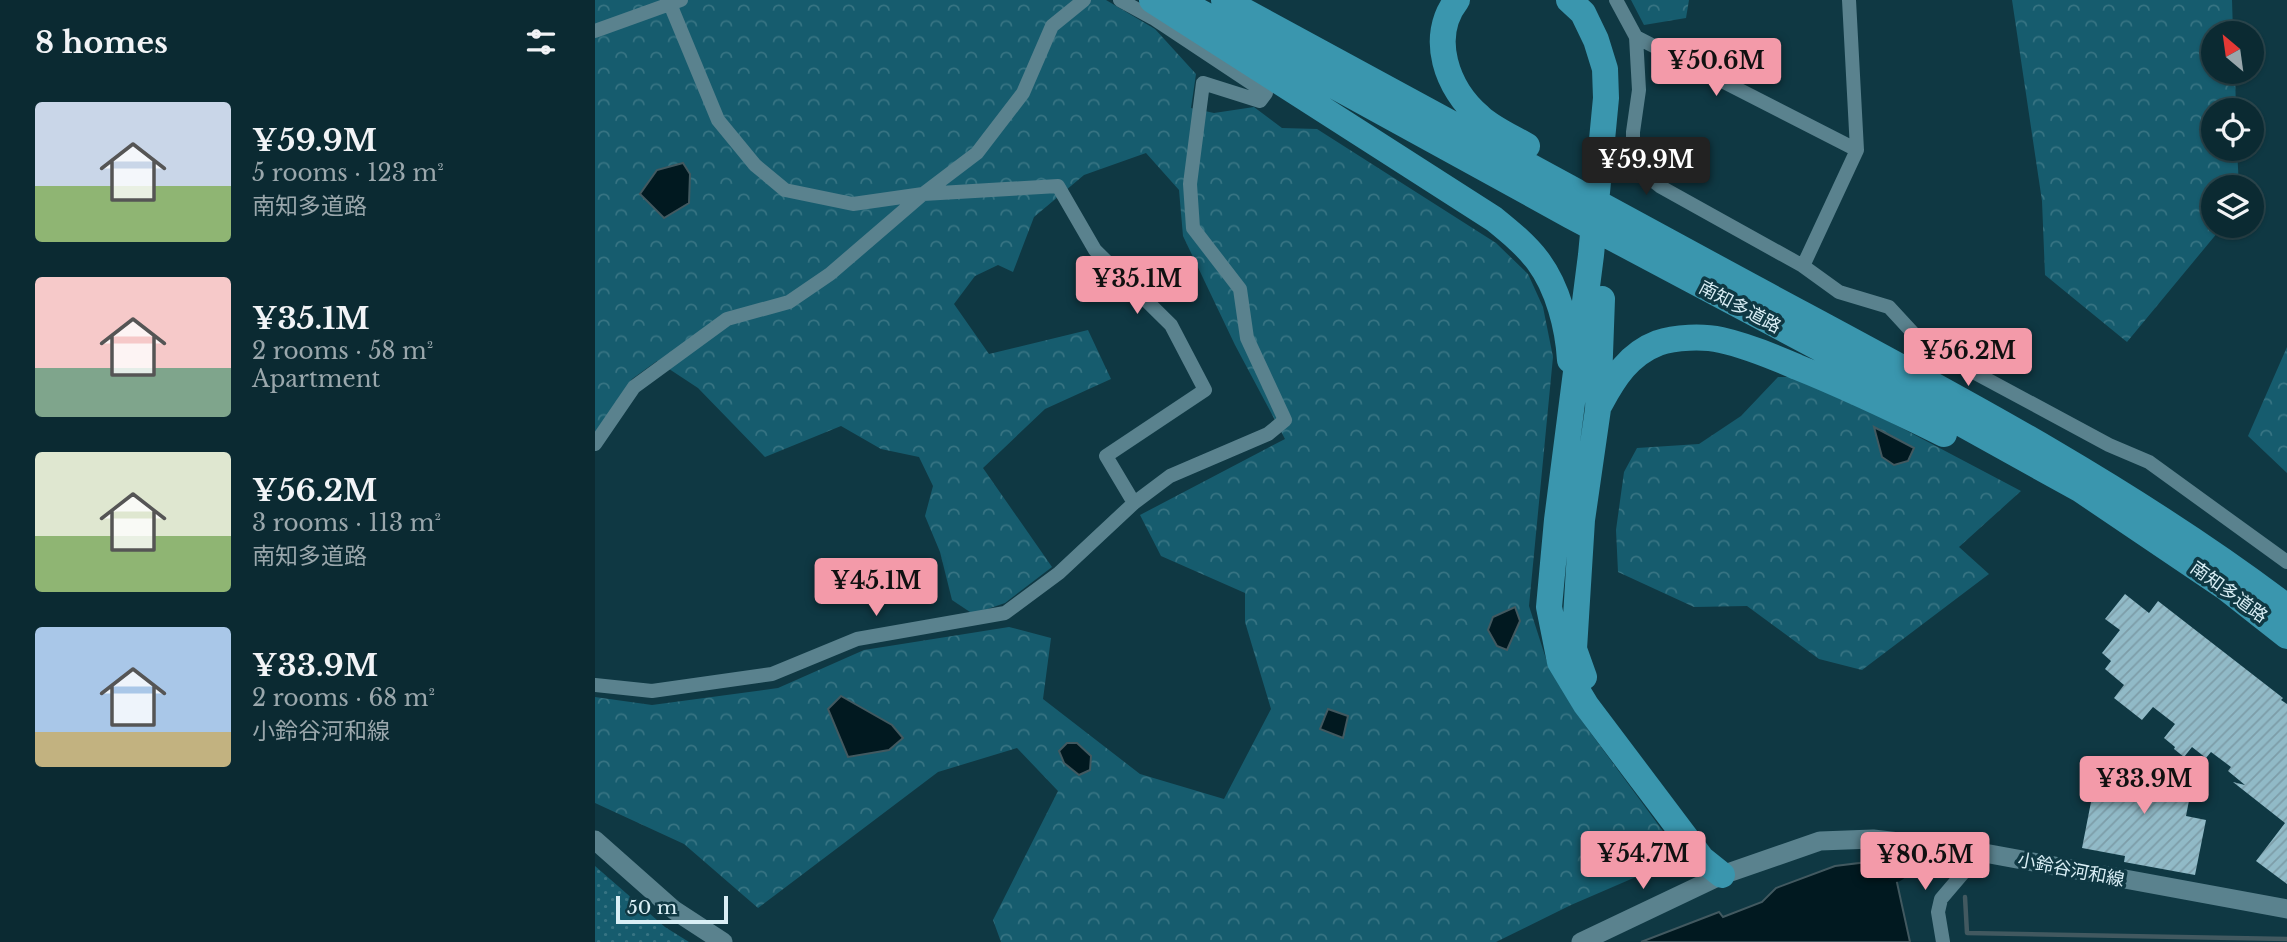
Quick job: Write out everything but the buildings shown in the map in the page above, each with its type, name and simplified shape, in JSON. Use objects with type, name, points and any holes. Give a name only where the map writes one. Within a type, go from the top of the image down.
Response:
[{"type":"highway","points":[[1152,0],[1495,219],[1517,237],[1539,262],[1555,292],[1566,327],[1572,397]]},
{"type":"highway","name":"南知多道路","points":[[1178,0],[1573,194]]},
{"type":"highway","name":"南知多道路","points":[[1224,0],[1391,90],[1573,194],[1980,411],[2083,471],[2227,562],[2287,607]]},
{"type":"highway","points":[[1457,0],[1450,9],[1442,40],[1445,66],[1465,102],[1573,194],[1638,229]]},
{"type":"highway","points":[[1569,0],[1583,13],[1596,40],[1605,69],[1606,98],[1591,255],[1557,520],[1549,607],[1560,662],[1586,705],[1702,859],[1723,876]]},
{"type":"highway","points":[[1590,0],[1609,30],[1616,51],[1618,94],[1603,264],[1598,409],[1582,520],[1574,649],[1586,682],[1713,849],[1723,876]]},
{"type":"highway","name":"南知多道路","points":[[1638,229],[1955,420],[2081,490],[2226,588],[2287,636]]},
{"type":"highway","points":[[1598,409],[1613,380],[1631,358],[1658,343],[1685,339],[1719,339],[1753,349],[1842,385],[2061,494],[2081,490]]},
{"type":"main road","name":"小鈴谷河和線","points":[[1581,942],[1723,876],[1820,841],[1873,839],[1968,850],[2287,909]]},
{"type":"main road","points":[[595,840],[674,910],[723,942]]},
{"type":"street","points":[[595,444],[634,387],[727,319],[789,302],[830,274],[923,194],[978,153],[1023,93],[1052,26],[1084,0]]},
{"type":"street","points":[[595,685],[652,691],[772,674],[857,639],[1005,613],[1059,573],[1134,503],[1170,475],[1268,434],[1285,420],[1247,338],[1240,289],[1193,228],[1190,184],[1203,83],[1260,102],[1266,93],[1153,18],[1119,0]]},
{"type":"street","points":[[1616,0],[1636,37],[1639,90],[1633,132],[1633,156],[1640,171],[1661,187],[1803,266],[1839,292],[1889,307],[1925,346],[2109,445],[2149,462],[2287,562]]},
{"type":"street","points":[[1803,266],[1857,150],[1849,0]]},
{"type":"street","points":[[595,31],[676,2],[717,120],[755,165],[785,190],[853,204],[923,194],[1058,186],[1095,250],[1171,325],[1205,390],[1105,456],[1134,503]]},
{"type":"street","points":[[1636,37],[1857,150]]},
{"type":"street","points":[[1943,942],[1938,912],[1941,899],[1964,872],[1968,850]]},
{"type":"green space","points":[[595,0],[1106,0],[1155,29],[1196,74],[1191,108],[1214,113],[1254,107],[1282,128],[1317,129],[1496,243],[1528,274],[1543,307],[1553,357],[1529,606],[1548,665],[1576,713],[1668,838],[1659,867],[1571,905],[1496,942],[1001,942],[993,920],[1058,791],[1017,748],[938,772],[758,908],[684,844],[595,803],[595,697],[652,705],[778,688],[864,650],[1009,627],[1051,638],[1043,699],[1140,774],[1224,799],[1271,709],[1245,622],[1245,593],[1161,556],[1140,515],[1285,439],[1235,345],[1183,236],[1179,190],[1146,153],[1084,175],[1034,217],[1013,272],[998,265],[975,276],[954,304],[989,354],[1088,330],[1111,379],[1045,409],[983,468],[1052,567],[1005,603],[973,614],[952,600],[940,552],[925,516],[933,486],[919,457],[881,449],[841,426],[765,457],[698,388],[657,361],[632,379],[595,434]]},
{"type":"green space","points":[[1631,0],[1689,0],[1686,18],[1644,25]]},
{"type":"green space","points":[[2012,0],[2232,0],[2233,21],[2201,21],[2201,84],[2235,84],[2236,98],[2201,98],[2201,161],[2238,161],[2238,175],[2201,175],[2201,238],[2213,238],[2127,342],[2045,275],[2042,201]]},
{"type":"green space","points":[[2287,347],[2287,473],[2248,436]]},
{"type":"green space","points":[[1778,377],[1805,377],[2021,491],[1959,547],[1989,574],[1862,670],[1819,659],[1747,606],[1694,607],[1618,572],[1616,530],[1624,472],[1637,448],[1699,444],[1741,416]]},
{"type":"green space","points":[[595,866],[665,927],[689,942],[595,942]]},
{"type":"shaded area","points":[[683,163],[690,174],[689,203],[664,218],[640,194],[657,170]]},
{"type":"shaded area","points":[[1874,427],[1914,448],[1908,461],[1894,465],[1882,457]]},
{"type":"shaded area","points":[[1515,607],[1520,621],[1507,650],[1497,646],[1488,630],[1493,617]]},
{"type":"shaded area","points":[[841,696],[892,725],[903,738],[889,750],[848,757],[828,709]]},
{"type":"shaded area","points":[[1328,709],[1348,716],[1343,738],[1320,729]]},
{"type":"shaded area","points":[[1067,743],[1077,743],[1091,756],[1090,770],[1079,775],[1064,763],[1059,751]]},
{"type":"shaded area","points":[[1876,861],[1875,871],[1896,878],[1910,942],[1641,942],[1719,912],[1723,917],[1762,902],[1776,888],[1835,866]]},
{"type":"waterway","points":[[1876,866],[1895,869]]},
{"type":"waterway","points":[[1895,869],[1952,875]]},
{"type":"waterway","points":[[1965,897],[1967,933],[2287,939]]}]
